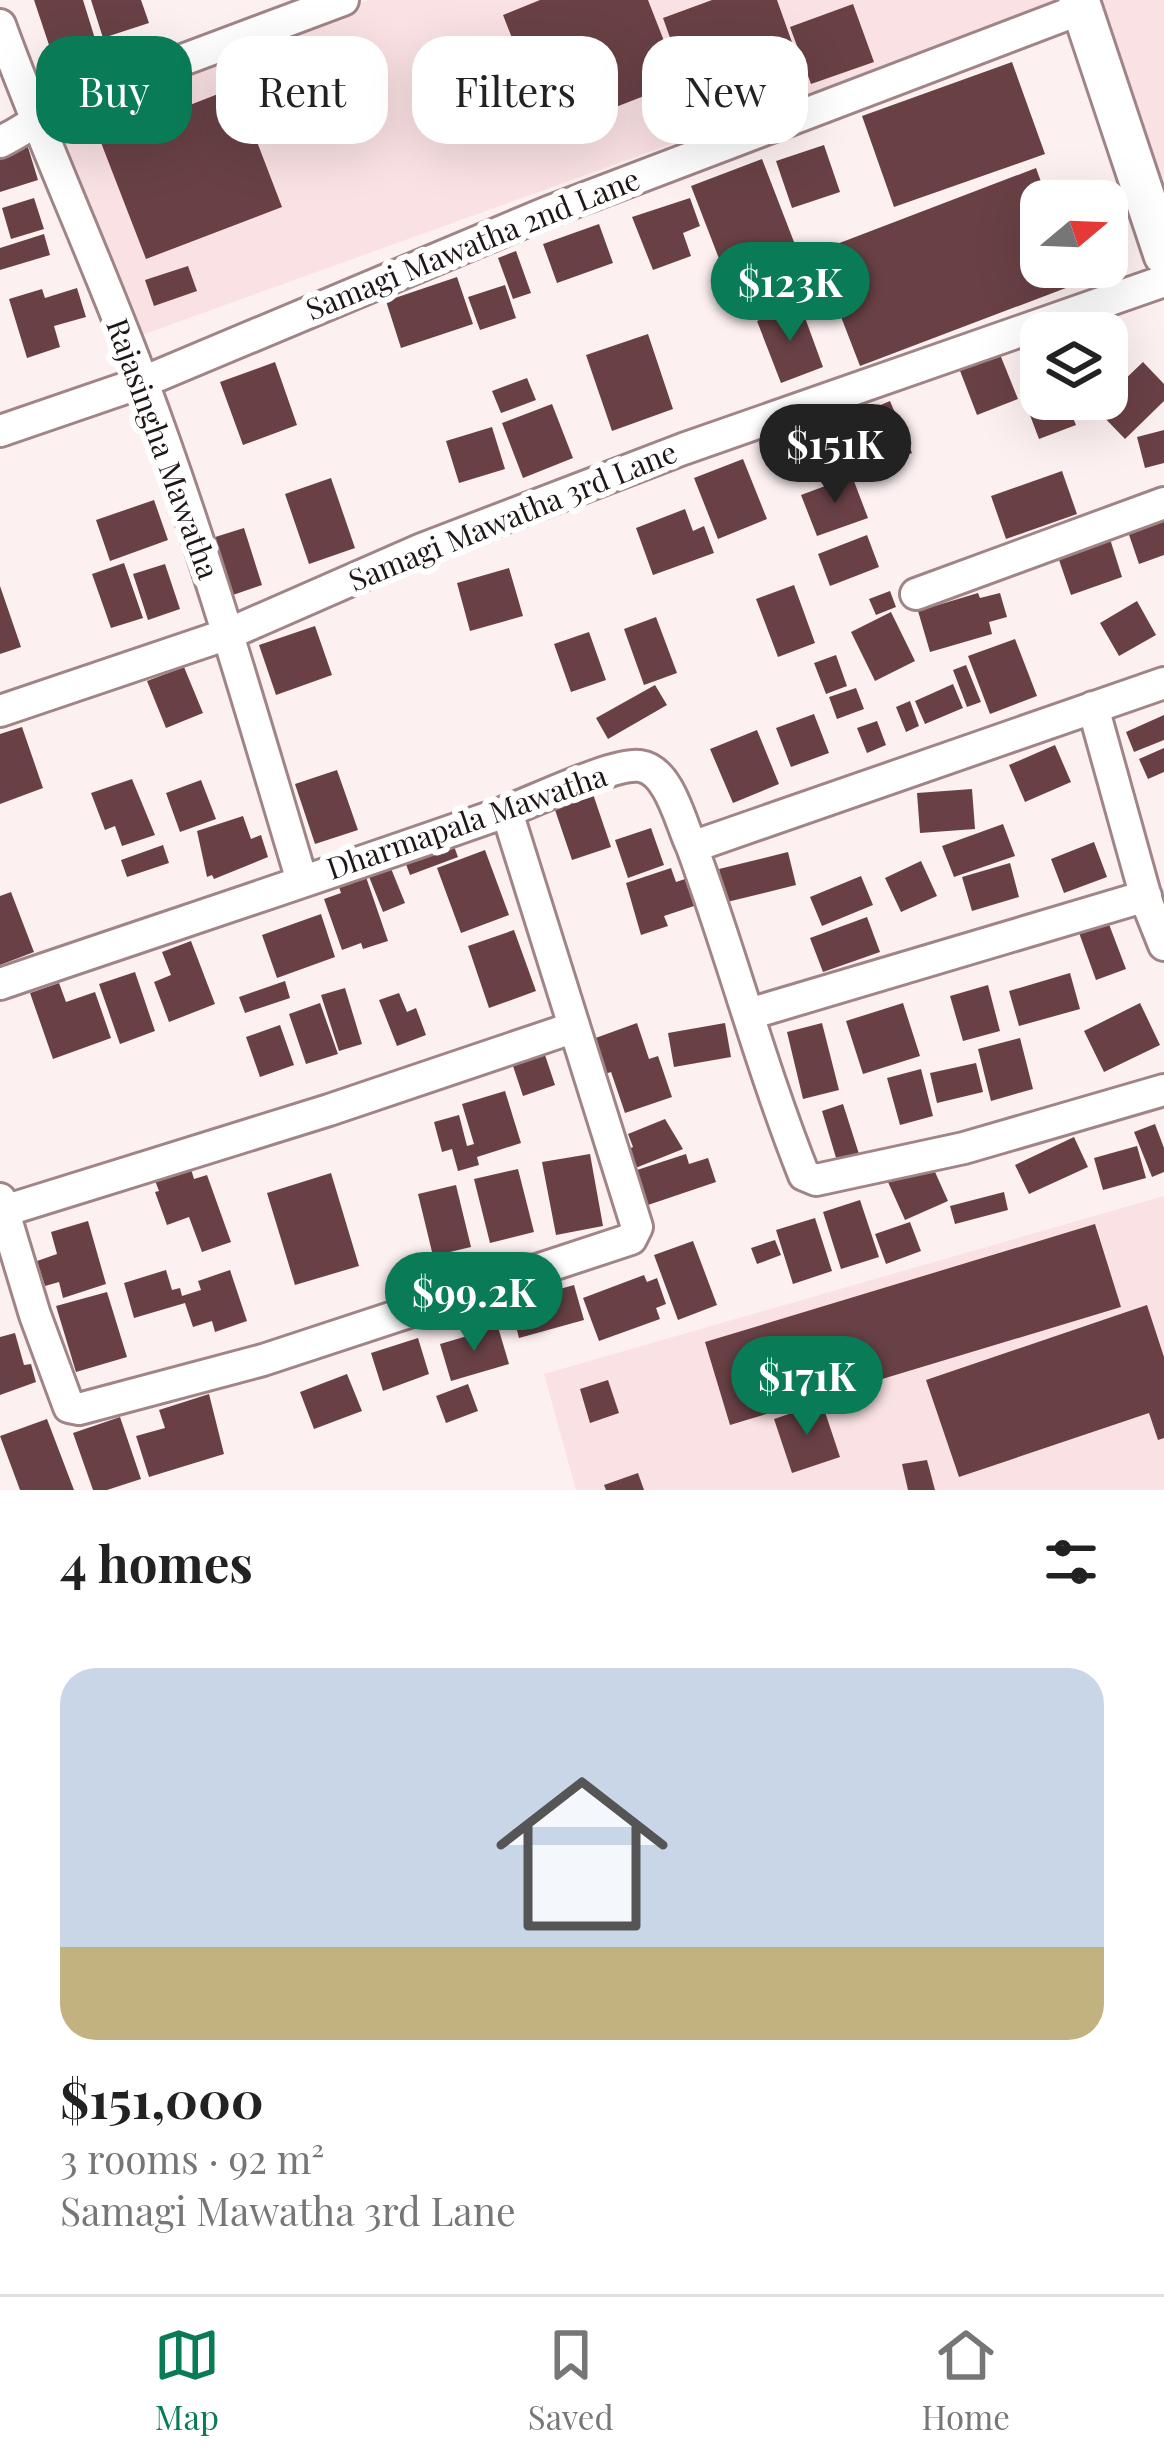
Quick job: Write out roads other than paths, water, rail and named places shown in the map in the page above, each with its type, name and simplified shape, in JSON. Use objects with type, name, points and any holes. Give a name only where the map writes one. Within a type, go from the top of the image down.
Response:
[{"type":"street","points":[[192,56],[343,0]]},
{"type":"street","points":[[1080,4],[1164,255]]},
{"type":"street","name":"Samagi Mawatha 2nd Lane","points":[[0,431],[143,382],[548,212],[1080,4]]},
{"type":"street","name":"Rajasingha Mawatha","points":[[0,25],[36,125]]},
{"type":"street","points":[[0,142],[36,125]]},
{"type":"street","name":"Rajasingha Mawatha","points":[[44,144],[143,382],[228,634],[302,881]]},
{"type":"street","name":"Samagi Mawatha 3rd Lane","points":[[0,711],[228,634],[422,549],[683,449],[1164,281]]},
{"type":"street","points":[[916,594],[1164,503]]},
{"type":"street","points":[[1164,683],[692,848],[774,1100],[804,1174],[817,1180],[964,1148],[1164,1090]]},
{"type":"street","points":[[1094,707],[1164,945]]},
{"type":"street","name":"Dharmapala Mawatha","points":[[0,984],[507,812],[615,770],[641,766],[656,774],[692,848]]},
{"type":"street","points":[[507,812],[637,1227],[631,1239],[263,1360],[79,1409],[69,1407],[2,1205],[329,1110],[572,1028]]},
{"type":"street","points":[[748,1014],[1146,896]]}]
